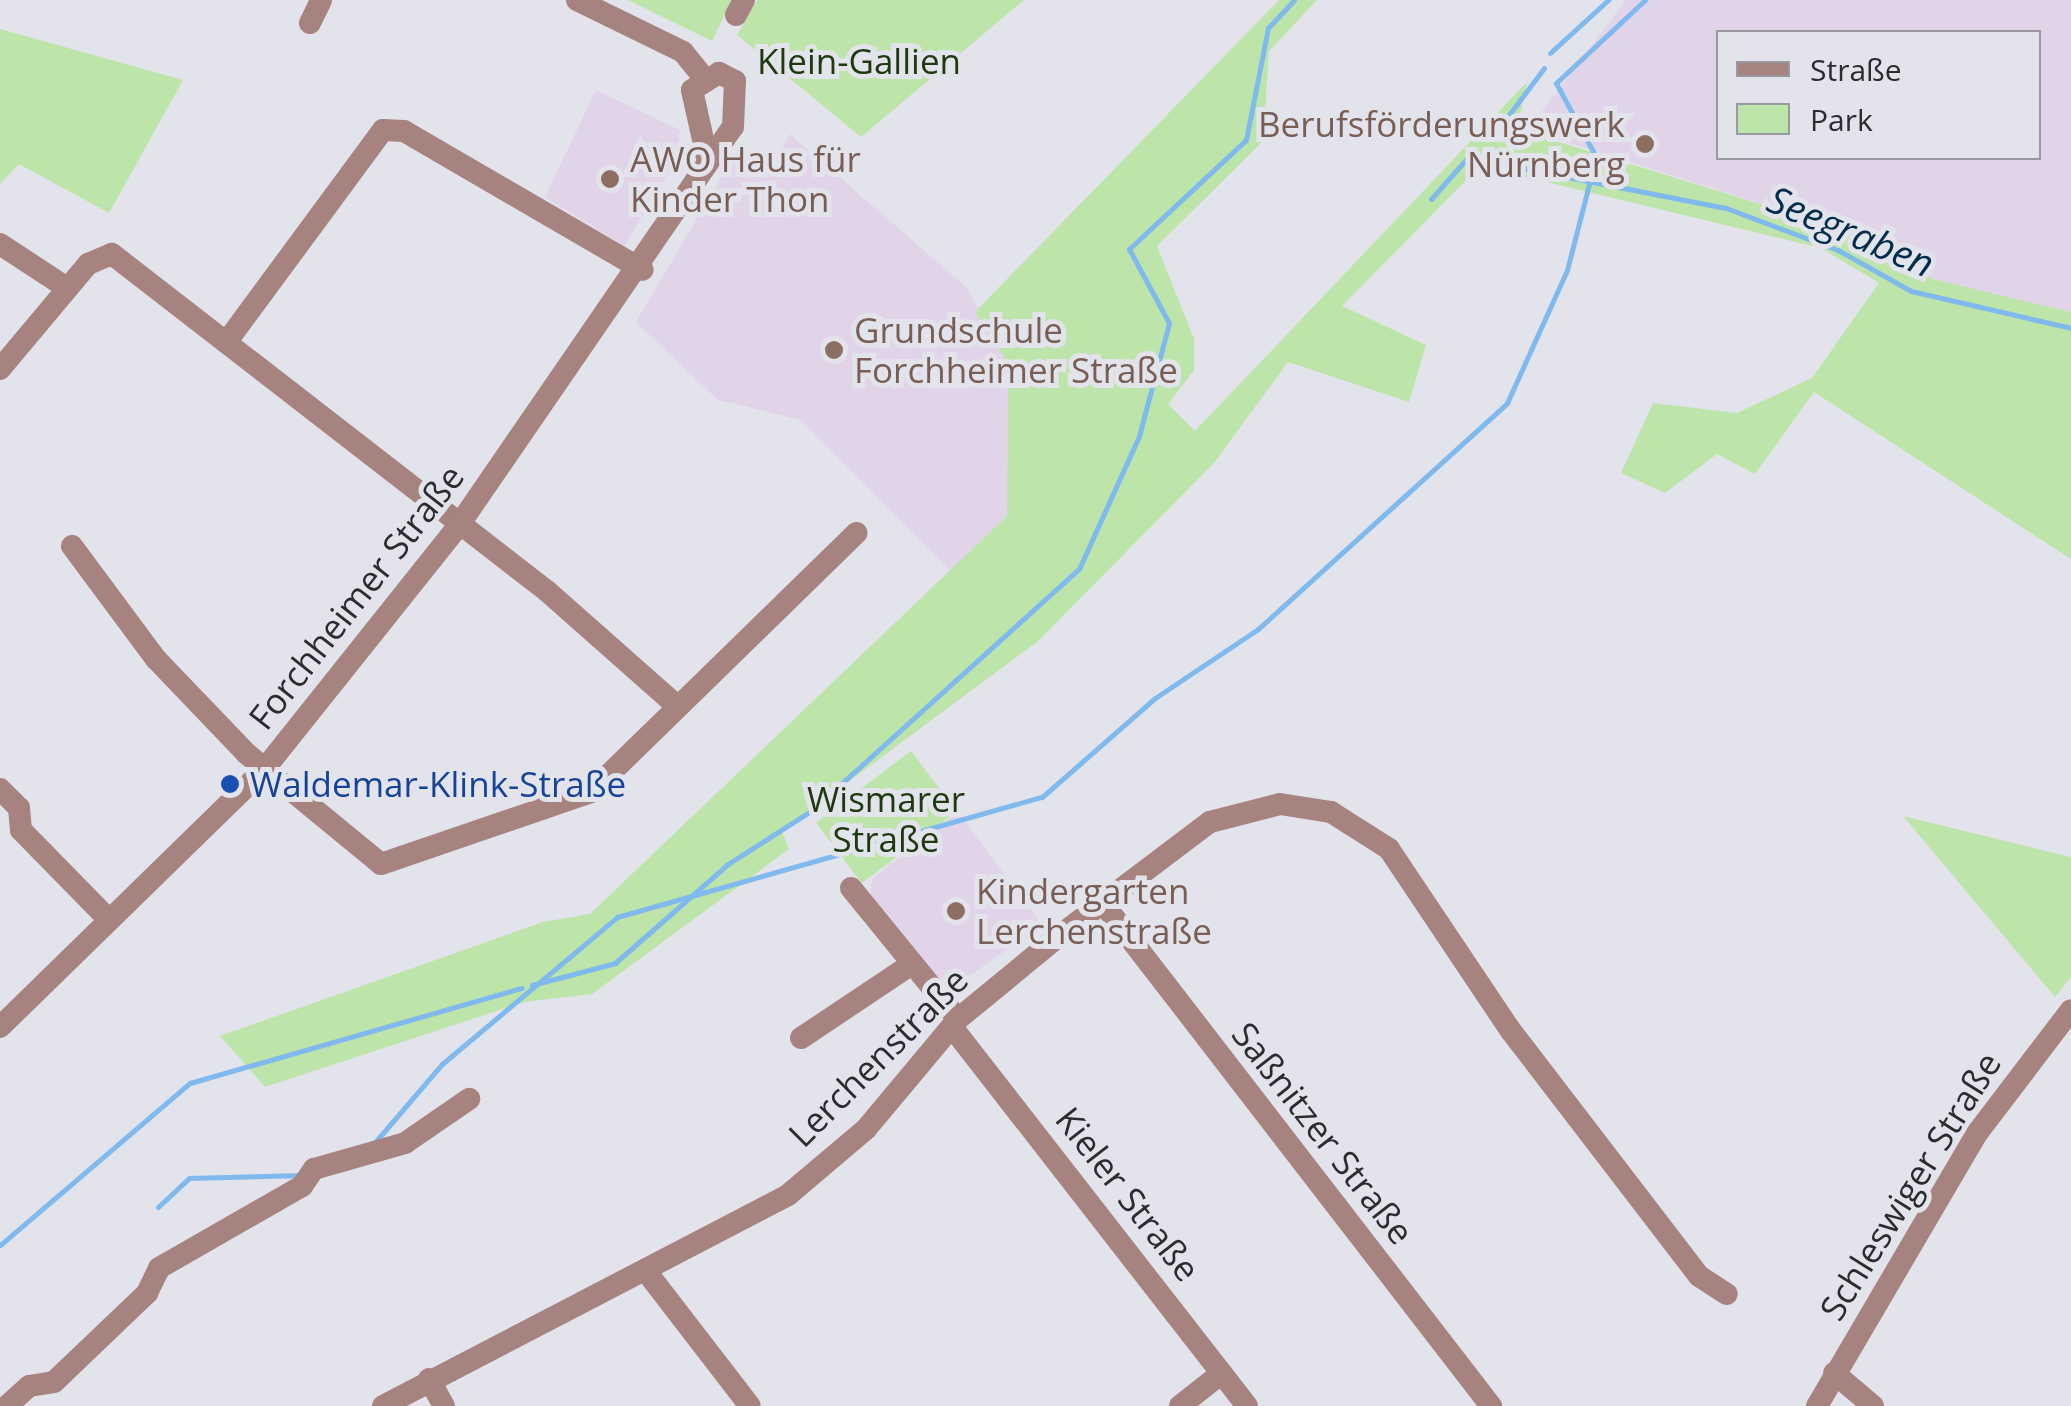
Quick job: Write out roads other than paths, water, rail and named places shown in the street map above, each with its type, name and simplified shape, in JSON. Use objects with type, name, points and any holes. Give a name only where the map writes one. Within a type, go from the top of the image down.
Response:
[{"type":"street","points":[[310,23],[322,0]]},
{"type":"street","points":[[577,0],[683,52],[704,78],[692,90],[708,162]]},
{"type":"street","name":"Forchheimer Straße","points":[[0,1026],[266,767],[459,525],[643,270],[741,104],[735,81],[704,78]]},
{"type":"street","points":[[228,340],[384,130],[404,131],[643,270]]},
{"type":"street","points":[[0,244],[67,288]]},
{"type":"street","points":[[0,370],[67,288],[112,254],[228,340],[677,706]]},
{"type":"street","points":[[72,546],[156,659],[266,767],[372,860],[392,864],[591,792],[856,533]]},
{"type":"street","points":[[0,789],[19,808],[21,830],[109,920]]},
{"type":"street","name":"Lerchenstraße","points":[[383,1406],[429,1379],[649,1275],[742,1224],[837,1155],[955,1023],[1102,902],[1235,811],[1303,806],[1356,824],[1404,868],[1510,1031],[1699,1276],[1727,1294]]},
{"type":"street","points":[[851,888],[955,1023]]},
{"type":"street","name":"Saßnitzer Straße","points":[[1102,902],[1491,1406]]},
{"type":"street","points":[[801,1038],[912,964]]},
{"type":"street","name":"Schleswiger Straße","points":[[1817,1406],[1978,1132],[2071,1010]]},
{"type":"street","name":"Kieler Straße","points":[[955,1023],[1247,1406]]},
{"type":"street","points":[[8,1406],[29,1386],[54,1382],[147,1293],[160,1268],[302,1186],[314,1169],[405,1143],[469,1099]]},
{"type":"street","points":[[649,1275],[750,1406]]},
{"type":"street","points":[[1180,1406],[1222,1373]]},
{"type":"street","points":[[1834,1374],[1873,1406]]},
{"type":"street","points":[[429,1379],[444,1406]]},
{"type":"waterway","points":[[532,985],[615,963],[728,864],[811,811],[1079,569],[1139,436],[1169,323],[1129,249],[1246,140],[1268,28],[1294,0]]},
{"type":"waterway","points":[[1550,53],[1608,0]]},
{"type":"waterway","points":[[376,1141],[442,1064],[617,917],[1042,797],[1155,698],[1258,629],[1507,403],[1567,270],[1596,157],[1556,83],[1645,0]]},
{"type":"waterway","points":[[1499,128],[1544,68]]},
{"type":"waterway","points":[[1431,199],[1469,156]]},
{"type":"waterway","name":"Seegraben","points":[[1491,162],[1726,208],[1838,250],[1911,291],[2071,328]]},
{"type":"waterway","points":[[0,1245],[190,1083],[522,988]]},
{"type":"waterway","points":[[158,1207],[189,1178],[303,1175]]},
{"type":"place","name":"Berufsförderungswerk Nürnberg","points":[[1645,144]]},
{"type":"place","name":"AWO Haus für Kinder Thon","points":[[610,179]]},
{"type":"place","name":"Grundschule Forchheimer Straße","points":[[834,350]]},
{"type":"place","name":"Waldemar-Klink-Straße","points":[[230,784]]},
{"type":"place","name":"Kindergarten Lerchenstraße","points":[[956,911]]},
{"type":"park label","name":"Klein-Gallien","points":[[859,61]]},
{"type":"park label","name":"Wismarer Straße","points":[[886,819]]}]
